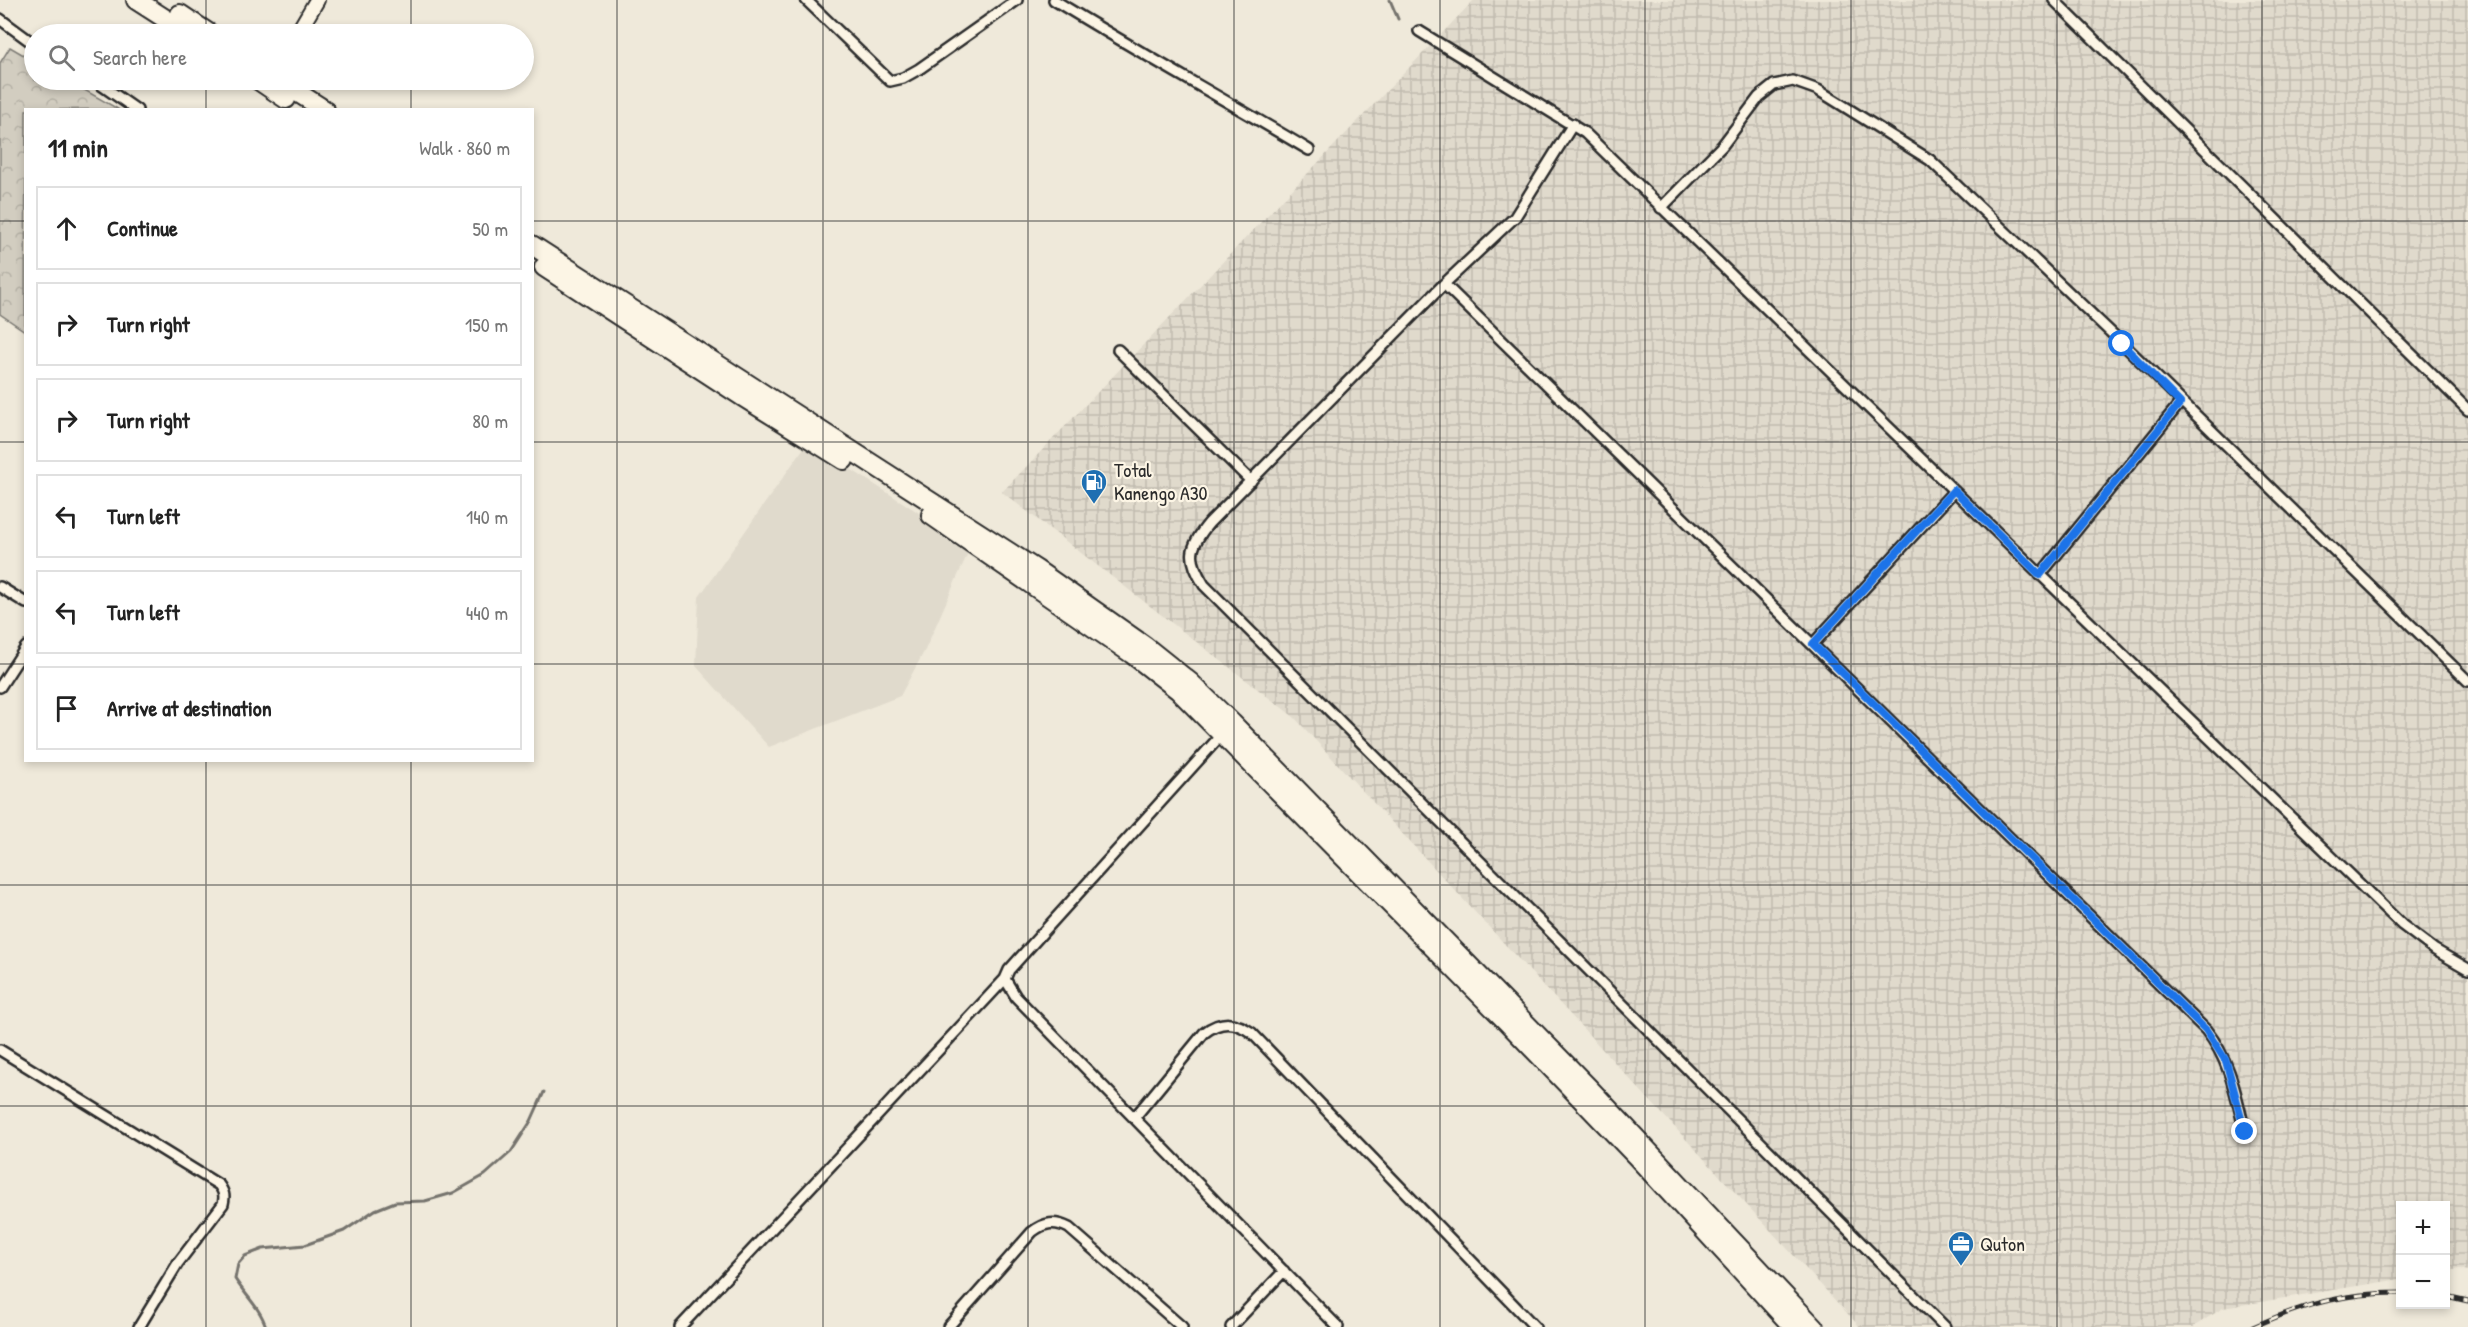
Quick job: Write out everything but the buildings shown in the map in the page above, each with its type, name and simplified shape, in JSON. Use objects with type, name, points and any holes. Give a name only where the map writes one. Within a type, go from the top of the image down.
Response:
[{"type":"highway","points":[[136,0],[173,24]]},
{"type":"highway","points":[[158,0],[195,24]]},
{"type":"highway","points":[[273,90],[300,108]]},
{"type":"highway","points":[[294,90],[322,108]]},
{"type":"highway","points":[[534,245],[1038,570],[1190,682],[1227,728],[1635,1155],[1793,1327]]},
{"type":"highway","points":[[534,260],[743,397],[948,526],[1156,672],[1227,728],[1588,1087],[1814,1327]]},
{"type":"street","points":[[303,24],[317,0]]},
{"type":"street","points":[[806,0],[890,81],[903,78],[919,69],[1017,0]]},
{"type":"street","points":[[1054,0],[1114,38],[1194,81],[1309,150]]},
{"type":"street","points":[[2054,0],[2468,410]]},
{"type":"street","points":[[0,19],[24,37]]},
{"type":"street","points":[[1419,31],[1585,133],[2402,925],[2428,945],[2468,969]]},
{"type":"street","points":[[1661,208],[1722,146],[1759,97],[1774,85],[1784,82],[1793,81],[1809,86],[1930,160],[2091,313],[2180,403],[2468,681]]},
{"type":"street","points":[[108,90],[134,108]]},
{"type":"street","points":[[1573,124],[1515,217],[1444,284],[1198,536],[1191,557],[1192,564],[1204,585],[1946,1327]]},
{"type":"street","points":[[1444,284],[2206,1030],[2226,1061],[2245,1132]]},
{"type":"street","points":[[1118,350],[1251,481]]},
{"type":"street","points":[[2040,575],[2180,403]]},
{"type":"street","points":[[1813,644],[1954,490]]},
{"type":"street","points":[[0,587],[24,602]]},
{"type":"street","points":[[0,687],[24,650]]},
{"type":"street","points":[[680,1327],[1005,979],[1009,970],[1227,728]]},
{"type":"street","points":[[1005,979],[1016,997],[1338,1327]]},
{"type":"street","points":[[1135,1117],[1204,1033],[1213,1026],[1223,1023],[1242,1026],[1252,1033],[1458,1250],[1535,1327]]},
{"type":"street","points":[[0,1050],[219,1185],[223,1191],[225,1197],[223,1204],[178,1263],[139,1327]]},
{"type":"street","points":[[948,1327],[1032,1232],[1040,1225],[1050,1222],[1069,1228],[1182,1327]]},
{"type":"street","points":[[1231,1327],[1284,1271]]},
{"type":"shaded area","points":[[1474,0],[2468,0],[2468,1271],[2450,1270],[2450,1201],[2396,1201],[2396,1280],[2223,1308],[2193,1327],[1860,1327],[1294,717],[1002,492]]},
{"type":"shaded area","points":[[808,442],[971,546],[925,650],[900,696],[769,747],[696,666],[699,597]]},
{"type":"green space","points":[[10,47],[24,55],[24,90],[85,90],[116,108],[24,108],[24,330],[0,314],[0,63]]},
{"type":"waterway","points":[[1390,0],[1398,19]]},
{"type":"waterway","points":[[266,1327],[257,1308],[235,1279],[238,1264],[245,1256],[263,1249],[305,1245],[344,1231],[375,1210],[395,1202],[425,1201],[453,1193],[485,1175],[511,1152],[531,1121],[544,1092]]},
{"type":"railway","points":[[2253,1327],[2325,1301],[2361,1295],[2396,1293]]},
{"type":"railway","points":[[2450,1297],[2468,1301]]},
{"type":"place","name":"Total Kanengo A30","points":[[1094,505]]},
{"type":"place","name":"Quton","points":[[1961,1267]]},
{"type":"route","points":[[2122,344],[2180,403],[2040,575],[1954,490],[1813,644],[2206,1030],[2226,1061],[2245,1132]]}]
